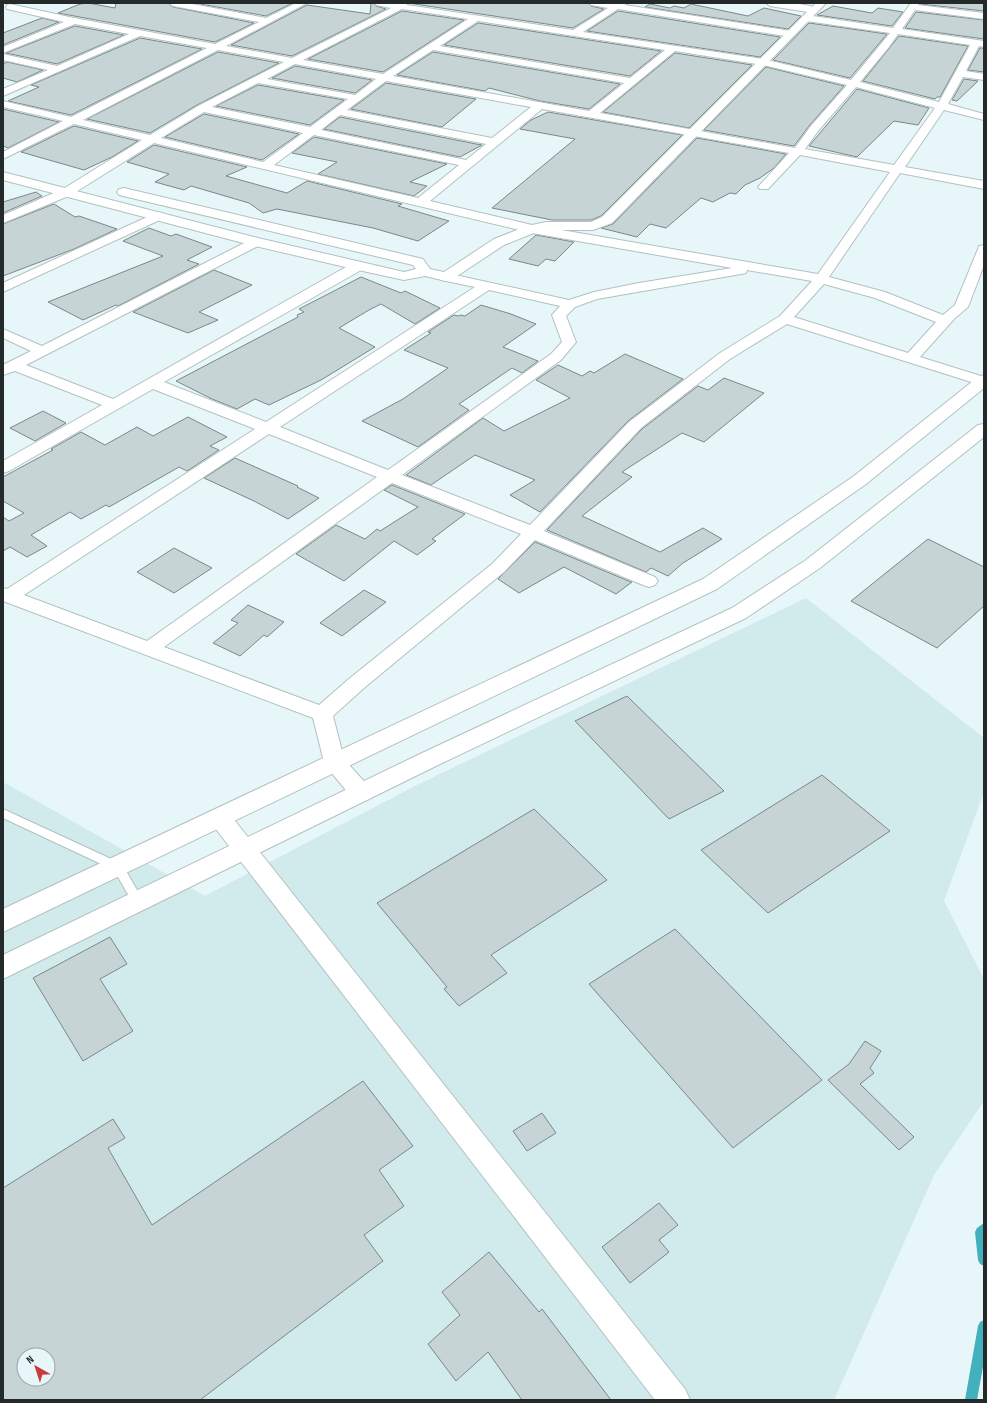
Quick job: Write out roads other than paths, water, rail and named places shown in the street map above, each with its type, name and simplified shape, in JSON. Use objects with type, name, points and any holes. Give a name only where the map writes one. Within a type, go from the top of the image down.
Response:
[{"type":"street","points":[[7,8],[41,3]]},
{"type":"street","points":[[173,3],[267,21]]},
{"type":"street","points":[[3,156],[303,3]]},
{"type":"street","points":[[379,3],[404,5],[476,18],[763,62],[853,83],[984,117]]},
{"type":"street","points":[[594,3],[619,5],[791,34]]},
{"type":"street","points":[[322,714],[357,683],[498,568],[635,425],[725,356],[785,319],[821,279],[941,107],[960,73],[980,43],[895,31],[814,10],[770,3]]},
{"type":"street","points":[[3,219],[67,192],[202,108],[404,5]]},
{"type":"street","points":[[575,33],[619,5]]},
{"type":"street","points":[[764,187],[798,151],[814,129],[895,31],[913,5],[984,16]]},
{"type":"street","points":[[7,8],[293,61],[898,168],[984,185]]},
{"type":"street","points":[[446,277],[499,242],[532,229],[546,226],[593,226],[607,220],[814,10]]},
{"type":"street","points":[[265,166],[340,112],[385,77],[430,46],[476,18]]},
{"type":"street","points":[[3,50],[74,21]]},
{"type":"street","points":[[3,93],[139,33]]},
{"type":"street","points":[[430,46],[632,82]]},
{"type":"street","points":[[592,114],[673,48]]},
{"type":"street","points":[[3,57],[58,69]]},
{"type":"street","points":[[960,73],[984,77]]},
{"type":"street","points":[[257,80],[357,98]]},
{"type":"street","points":[[3,104],[532,229],[821,279],[880,295],[946,321]]},
{"type":"street","points":[[420,203],[540,105]]},
{"type":"street","points":[[202,108],[468,164]]},
{"type":"street","points":[[340,112],[494,142]]},
{"type":"street","points":[[3,161],[18,165]]},
{"type":"street","points":[[3,176],[256,242],[358,266],[404,276],[425,272],[570,304]]},
{"type":"street","points":[[69,178],[100,186]]},
{"type":"street","points":[[115,190],[418,262],[425,272]]},
{"type":"street","points":[[3,288],[158,216]]},
{"type":"street","points":[[8,368],[256,242]]},
{"type":"street","points":[[911,359],[950,315],[961,307],[984,249]]},
{"type":"street","points":[[3,468],[358,266]]},
{"type":"street","points":[[149,649],[556,357],[569,342],[559,315],[570,304],[594,296],[639,286],[763,268]]},
{"type":"street","points":[[6,595],[268,428],[486,286]]},
{"type":"street","points":[[785,319],[983,381]]},
{"type":"street","points":[[3,333],[42,351]]},
{"type":"street","points":[[8,368],[114,405]]},
{"type":"street","points":[[3,921],[710,584],[860,480],[983,381]]},
{"type":"street","points":[[152,383],[532,532],[649,581]]},
{"type":"street","points":[[3,968],[361,793],[739,613],[813,564],[984,429]]},
{"type":"street","points":[[6,595],[322,714]]},
{"type":"street","points":[[322,714],[334,762],[361,793]]},
{"type":"street","points":[[220,818],[674,1400]]},
{"type":"lane","points":[[3,813],[118,867],[138,902]]},
{"type":"waterway","points":[[984,1229],[981,1232],[984,1260]]},
{"type":"waterway","points":[[971,1400],[984,1326]]}]
